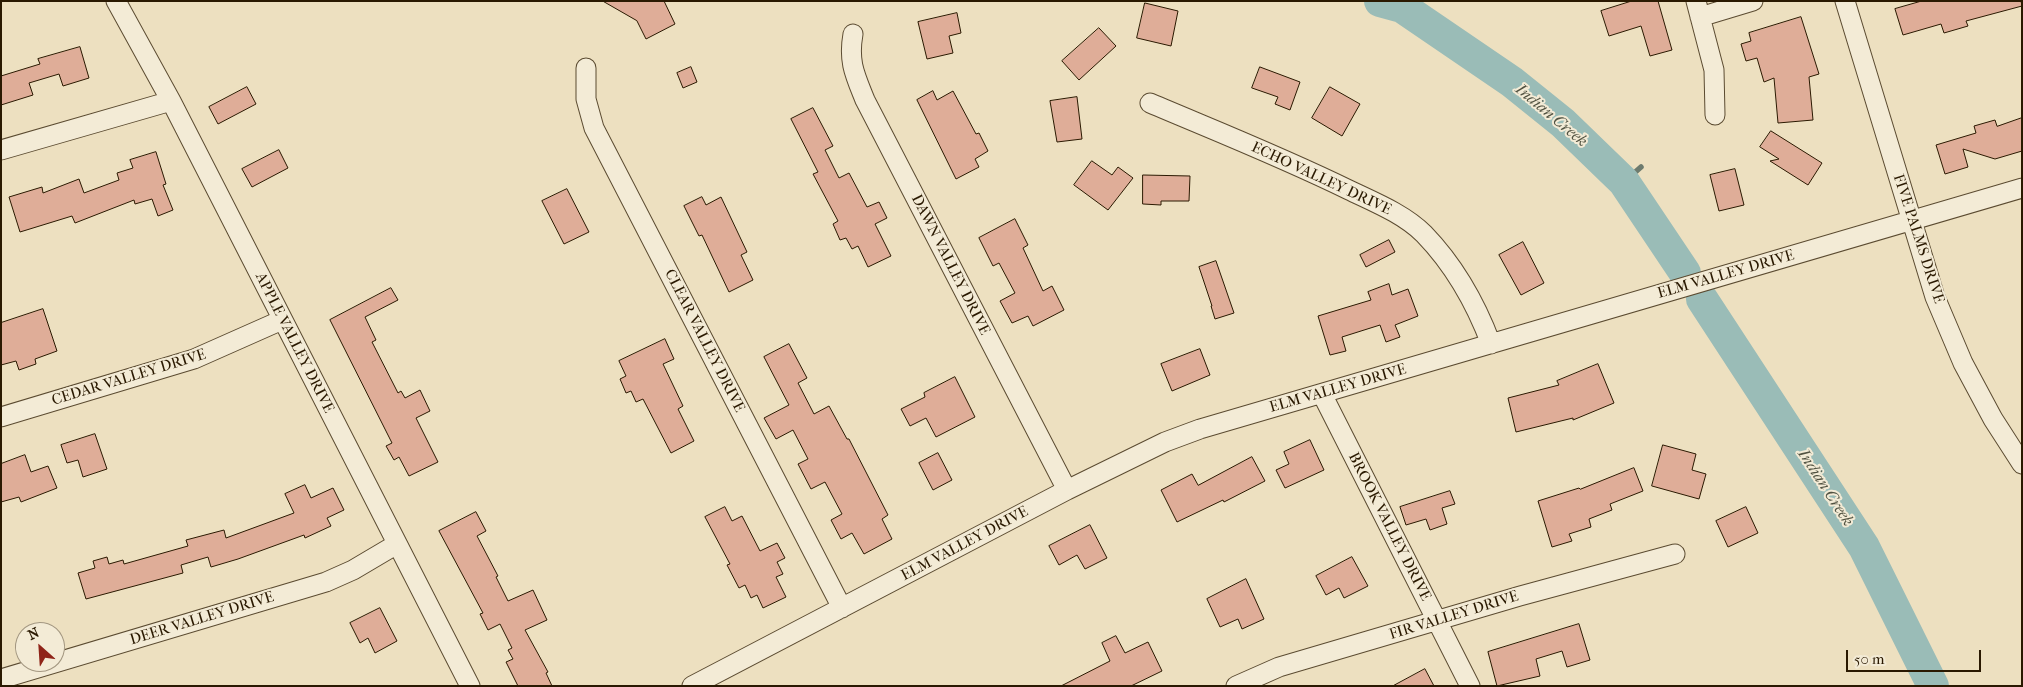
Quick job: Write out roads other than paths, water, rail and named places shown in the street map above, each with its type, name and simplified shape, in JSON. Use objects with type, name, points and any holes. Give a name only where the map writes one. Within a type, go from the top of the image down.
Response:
[{"type":"street","name":"APPLE VALLEY DRIVE","points":[[116,1],[171,101],[470,686]]},
{"type":"street","points":[[1715,115],[1714,70],[1698,9],[1753,1]]},
{"type":"street","name":"FIVE PALMS DRIVE","points":[[1845,1],[1935,297],[1963,363],[1993,419],[2022,464]]},
{"type":"street","name":"DAWN VALLEY DRIVE","points":[[853,34],[850,52],[852,69],[865,100],[1066,490]]},
{"type":"street","name":"CLEAR VALLEY DRIVE","points":[[586,68],[586,98],[594,128],[842,608]]},
{"type":"street","points":[[1,150],[171,101]]},
{"type":"street","name":"ECHO VALLEY DRIVE","points":[[1150,103],[1329,180],[1387,208],[1424,234],[1466,290],[1491,344]]},
{"type":"street","name":"ELM VALLEY DRIVE","points":[[692,686],[1066,490],[1174,439],[1200,429],[2022,188]]},
{"type":"street","name":"CEDAR VALLEY DRIVE","points":[[1,417],[194,359],[282,320]]},
{"type":"street","name":"BROOK VALLEY DRIVE","points":[[1322,394],[1470,686]]},
{"type":"street","name":"DEER VALLEY DRIVE","points":[[1,679],[326,582],[352,570],[397,544]]},
{"type":"street","name":"FIR VALLEY DRIVE","points":[[1236,686],[1279,667],[1520,596],[1675,554]]},
{"type":"waterway","name":"Indian Creek","points":[[1380,1],[1402,7],[1512,82],[1563,123],[1624,182],[1685,273]]},
{"type":"waterway","points":[[1624,182],[1641,167]]},
{"type":"waterway","name":"Indian Creek","points":[[1702,299],[1864,547],[1933,686]]}]
